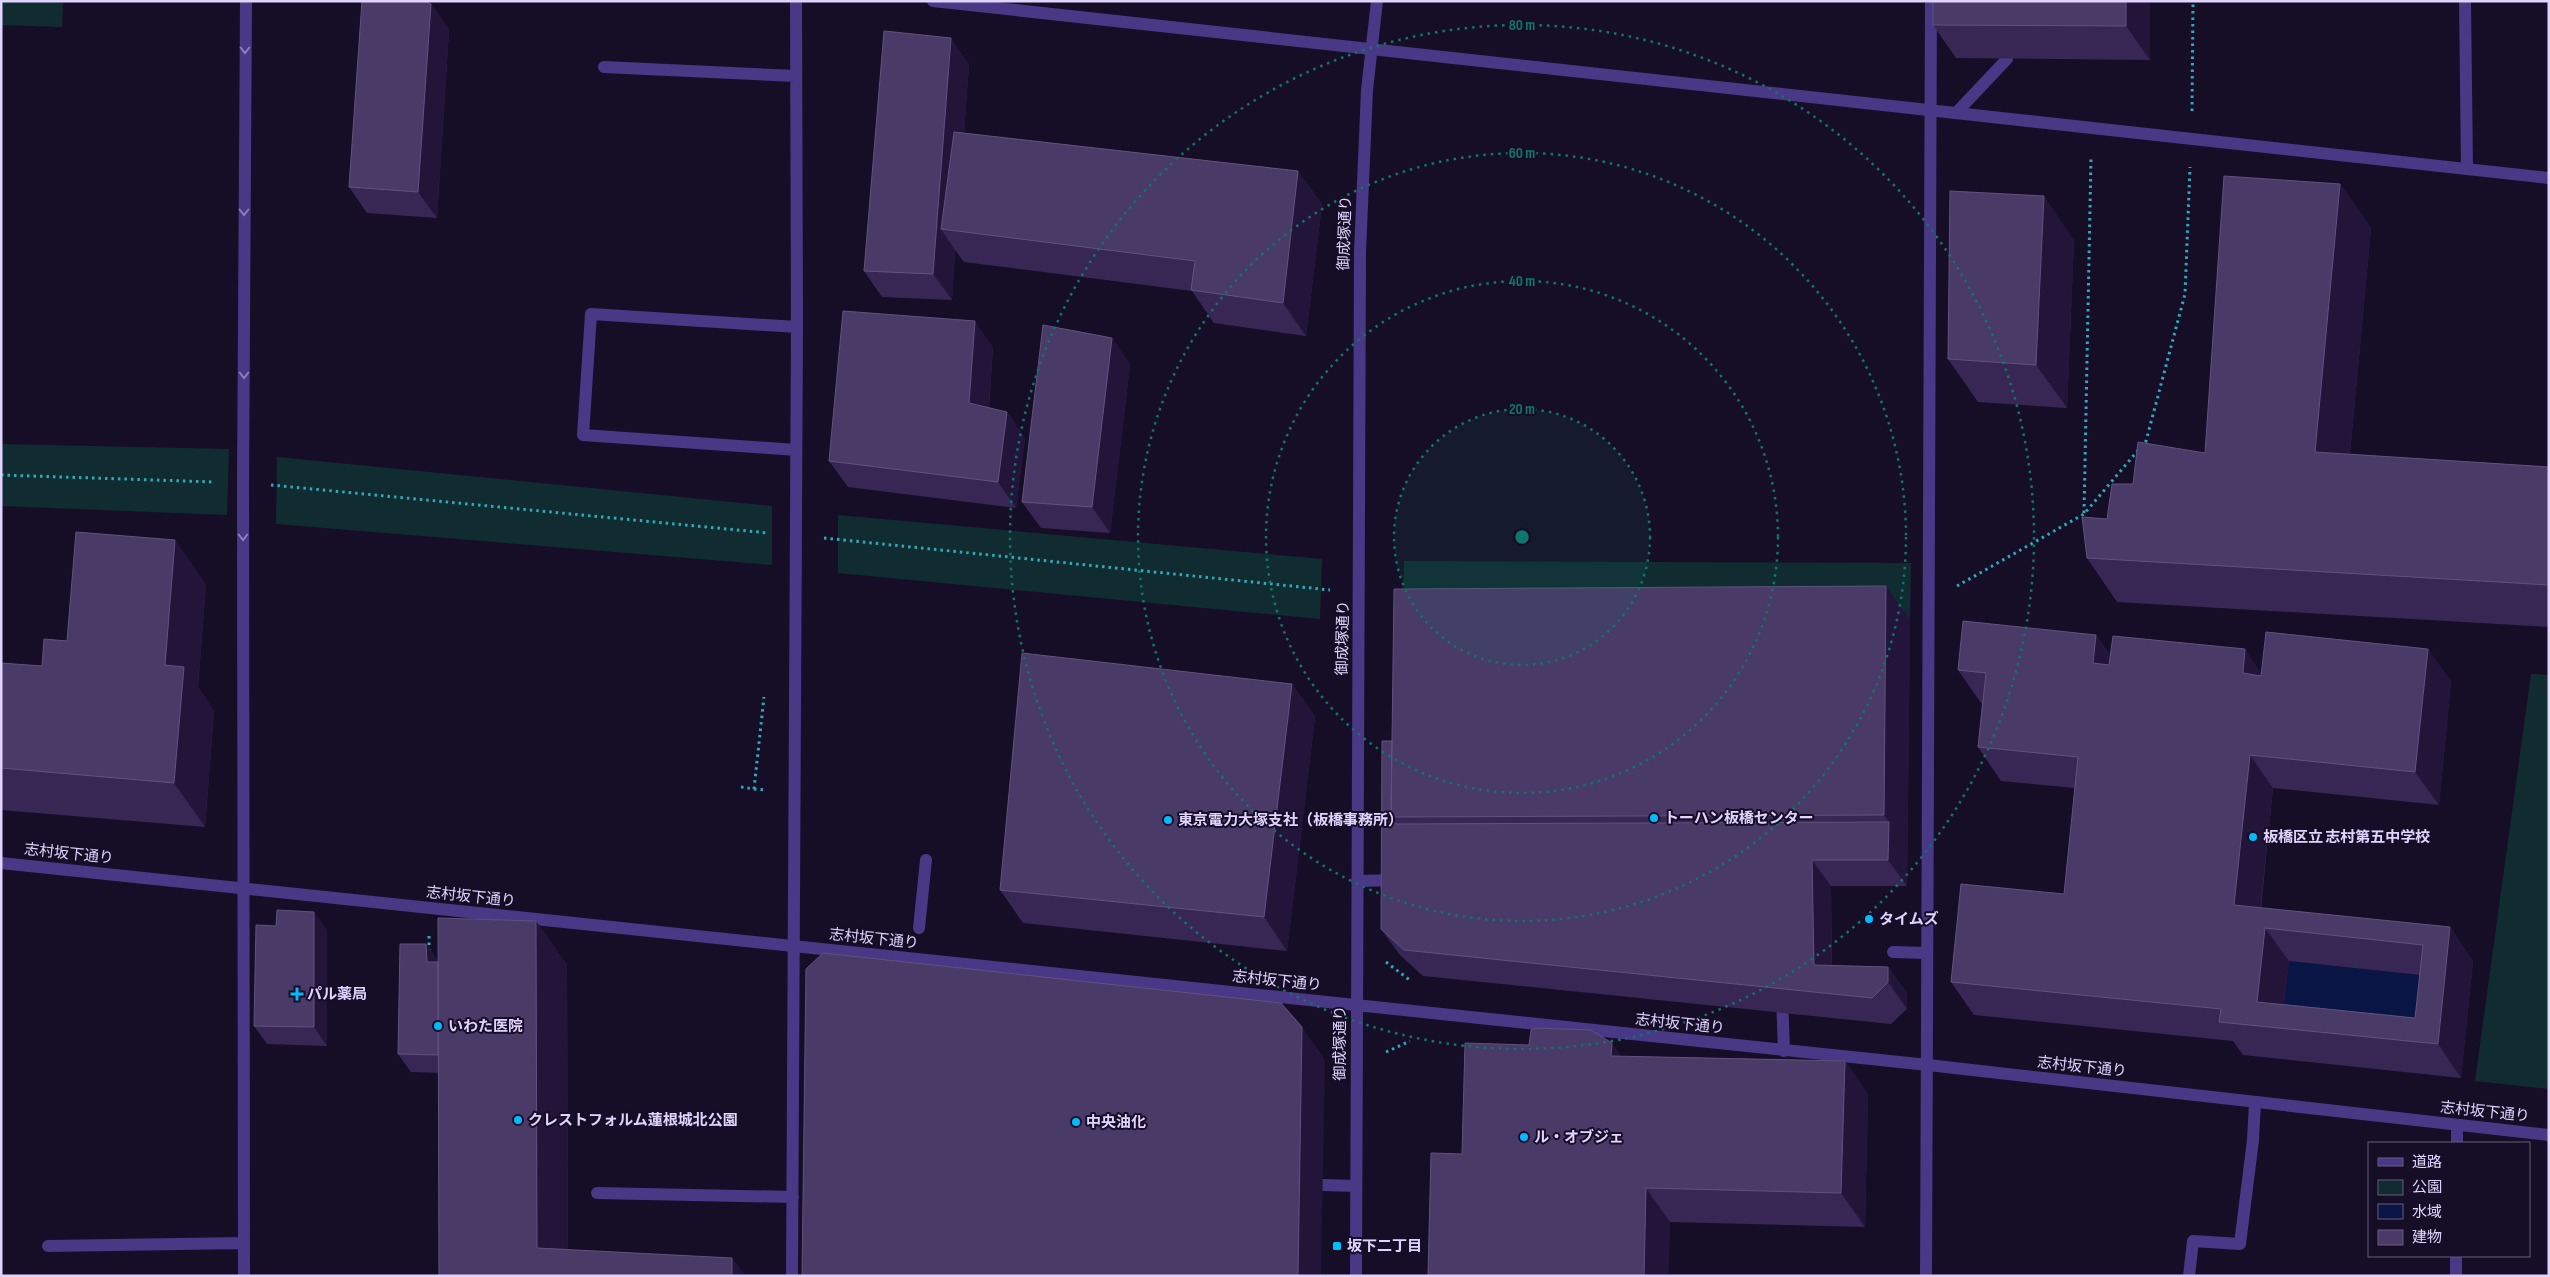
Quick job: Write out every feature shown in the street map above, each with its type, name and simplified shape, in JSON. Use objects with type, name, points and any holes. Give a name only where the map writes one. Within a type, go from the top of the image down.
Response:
[{"type":"street","points":[[244,1276],[243,483],[246,1]]},
{"type":"street","points":[[792,1276],[797,327],[796,1]]},
{"type":"street","points":[[933,1],[2549,178]]},
{"type":"street","name":"御成塚通り","points":[[1356,1276],[1360,252],[1367,90],[1377,1]]},
{"type":"street","points":[[1926,1276],[1931,1]]},
{"type":"street","points":[[2465,1],[2467,169]]},
{"type":"street","points":[[1956,113],[2007,58]]},
{"type":"street","points":[[604,68],[796,76]]},
{"type":"street","points":[[796,450],[583,435],[591,314],[797,327]]},
{"type":"street","points":[[919,928],[926,860]]},
{"type":"street","name":"志村坂下通り","points":[[1,863],[1928,1066],[2549,1135]]},
{"type":"street","points":[[1357,881],[1411,880]]},
{"type":"street","points":[[1893,952],[1928,953]]},
{"type":"street","points":[[1782,984],[1784,1051]]},
{"type":"street","points":[[2190,1276],[2193,1241],[2240,1244],[2253,1140],[2255,1103]]},
{"type":"street","points":[[2457,1125],[2457,1142]]},
{"type":"street","points":[[1323,1185],[1356,1186]]},
{"type":"street","points":[[597,1193],[793,1197]]},
{"type":"street","points":[[48,1246],[244,1243]]},
{"type":"street","points":[[2456,1257],[2456,1276]]},
{"type":"path","points":[[1955,587],[2084,514],[2146,440],[2185,294],[2192,138],[2193,1]]},
{"type":"path","points":[[2084,514],[2092,127]]},
{"type":"path","points":[[1,475],[243,483],[796,535],[1360,592]]},
{"type":"path","points":[[741,787],[754,789],[765,687]]},
{"type":"path","points":[[429,930],[429,958]]},
{"type":"green space","points":[[1,1],[63,1],[62,27],[1,25]]},
{"type":"green space","points":[[1,444],[229,449],[227,515],[1,506]]},
{"type":"green space","points":[[277,457],[772,506],[772,565],[276,524]]},
{"type":"green space","points":[[838,515],[1322,559],[1320,619],[838,573]]},
{"type":"green space","points":[[1404,561],[1911,563],[1910,619],[1400,767]]},
{"type":"green space","points":[[2531,674],[2549,675],[2549,1089],[2475,1081]]},
{"type":"water","points":[[2289,961],[2446,978],[2438,1052],[2281,1035]]},
{"type":"building","points":[[362,1],[423,1],[431,4],[418,192],[349,187]]},
{"type":"building","points":[[1933,1],[2126,1],[2126,26],[1933,25]]},
{"type":"building","points":[[884,31],[951,38],[933,274],[864,271]]},
{"type":"building","points":[[954,132],[1298,171],[1283,303],[1191,290],[1195,261],[941,229]]},
{"type":"building","points":[[2224,176],[2340,184],[2315,452],[2549,467],[2549,585],[2087,558],[2082,517],[2107,519],[2112,484],[2133,484],[2138,442],[2205,453]]},
{"type":"building","points":[[1950,191],[2044,196],[2036,365],[1948,359]]},
{"type":"building","points":[[843,311],[975,321],[969,403],[1007,412],[998,482],[829,461]]},
{"type":"building","points":[[1043,325],[1112,338],[1092,507],[1022,502]]},
{"type":"building","points":[[76,532],[175,540],[165,665],[184,667],[174,783],[1,768],[1,663],[42,666],[44,639],[67,641]]},
{"type":"building","points":[[1886,586],[1884,815],[1391,817],[1394,589]]},
{"type":"building","points":[[1963,621],[2096,635],[2093,663],[2109,665],[2113,636],[2245,649],[2243,673],[2261,676],[2266,632],[2428,649],[2415,772],[2250,755],[2234,905],[2450,927],[2438,1044],[2219,1022],[2221,1009],[1951,982],[1961,884],[2064,894],[2078,757],[1978,747],[1986,673],[1958,670]],"holes":[[[2265,928],[2423,945],[2415,1018],[2257,1002]]]},
{"type":"building","name":"東京電力大塚支社（板橋事務所）","points":[[1022,653],[1292,684],[1264,917],[1000,890]]},
{"type":"building","points":[[1382,741],[1392,741],[1391,817],[1396,824],[1889,822],[1888,860],[1812,860],[1814,965],[1888,967],[1888,982],[1872,998],[1404,950],[1381,929]]},
{"type":"building","name":"パル薬局","points":[[277,910],[314,912],[314,1027],[254,1026],[256,925],[276,926]]},
{"type":"building","points":[[438,918],[536,921],[537,1248],[732,1258],[732,1276],[439,1276]]},
{"type":"building","points":[[400,944],[426,944],[427,962],[438,962],[438,1055],[398,1054]]},
{"type":"building","name":"中央油化","points":[[823,953],[1281,1003],[1302,1027],[1298,1276],[802,1276],[806,969]]},
{"type":"building","points":[[1536,1028],[1591,1030],[1612,1043],[1611,1056],[1845,1061],[1841,1193],[1646,1188],[1644,1276],[1428,1276],[1431,1153],[1462,1154],[1465,1043],[1529,1045],[1531,1030]]},
{"type":"place","name":"トーハン板橋センター","points":[[1654,818]]},
{"type":"place","name":"東京電力大塚支社（板橋事務所）","points":[[1168,820]]},
{"type":"place","name":"板橋区立 志村第五中学校","points":[[2253,837]]},
{"type":"place","name":"タイムズ","points":[[1869,919]]},
{"type":"place","name":"パル薬局","points":[[297,994]]},
{"type":"place","name":"いわた医院","points":[[438,1026]]},
{"type":"place","name":"クレストフォルム蓮根城北公園","points":[[518,1120]]},
{"type":"place","name":"中央油化","points":[[1076,1122]]},
{"type":"place","name":"ル・オブジェ","points":[[1524,1137]]},
{"type":"place","name":"坂下二丁目","points":[[1337,1246]]}]
